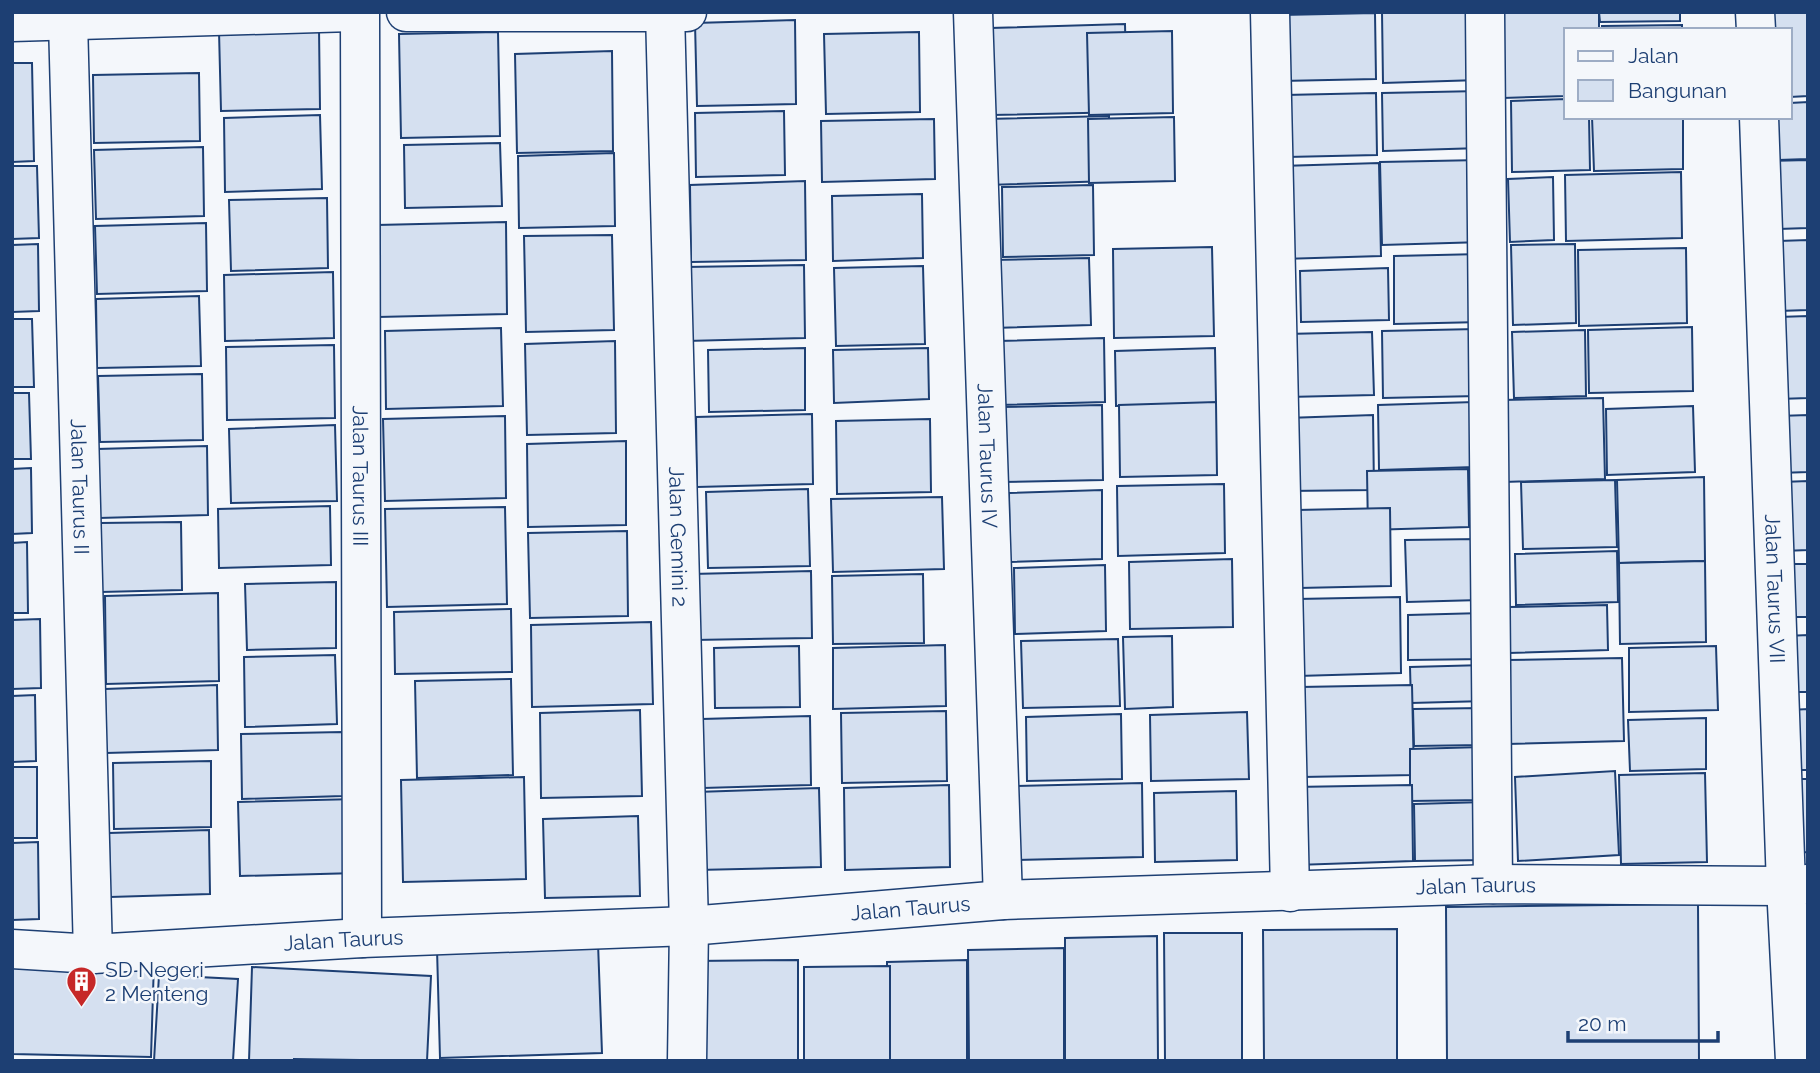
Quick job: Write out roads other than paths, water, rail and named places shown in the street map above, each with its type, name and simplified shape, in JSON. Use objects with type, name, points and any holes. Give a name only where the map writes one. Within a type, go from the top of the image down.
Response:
[{"type":"street","points":[[12,22],[352,12]]},
{"type":"street","name":"Jalan Taurus III","points":[[360,12],[362,938]]},
{"type":"street","points":[[406,12],[673,13]]},
{"type":"street","name":"Jalan Taurus IV","points":[[973,12],[1003,900]]},
{"type":"street","points":[[1270,12],[1290,892]]},
{"type":"street","points":[[1485,12],[1493,884]]},
{"type":"street","name":"Jalan Gemini 2","points":[[673,13],[689,926],[687,1061]]},
{"type":"street","name":"Jalan Taurus II","points":[[68,21],[93,954]]},
{"type":"street","name":"Jalan Taurus VII","points":[[1759,119],[1797,885],[1796,1061]]},
{"type":"street","name":"Jalan Taurus","points":[[12,950],[93,954],[362,938],[689,926],[1003,900],[1493,884],[1797,885]]},
{"type":"place","name":"SD Negeri 2 Menteng","points":[[82,1008]]}]
